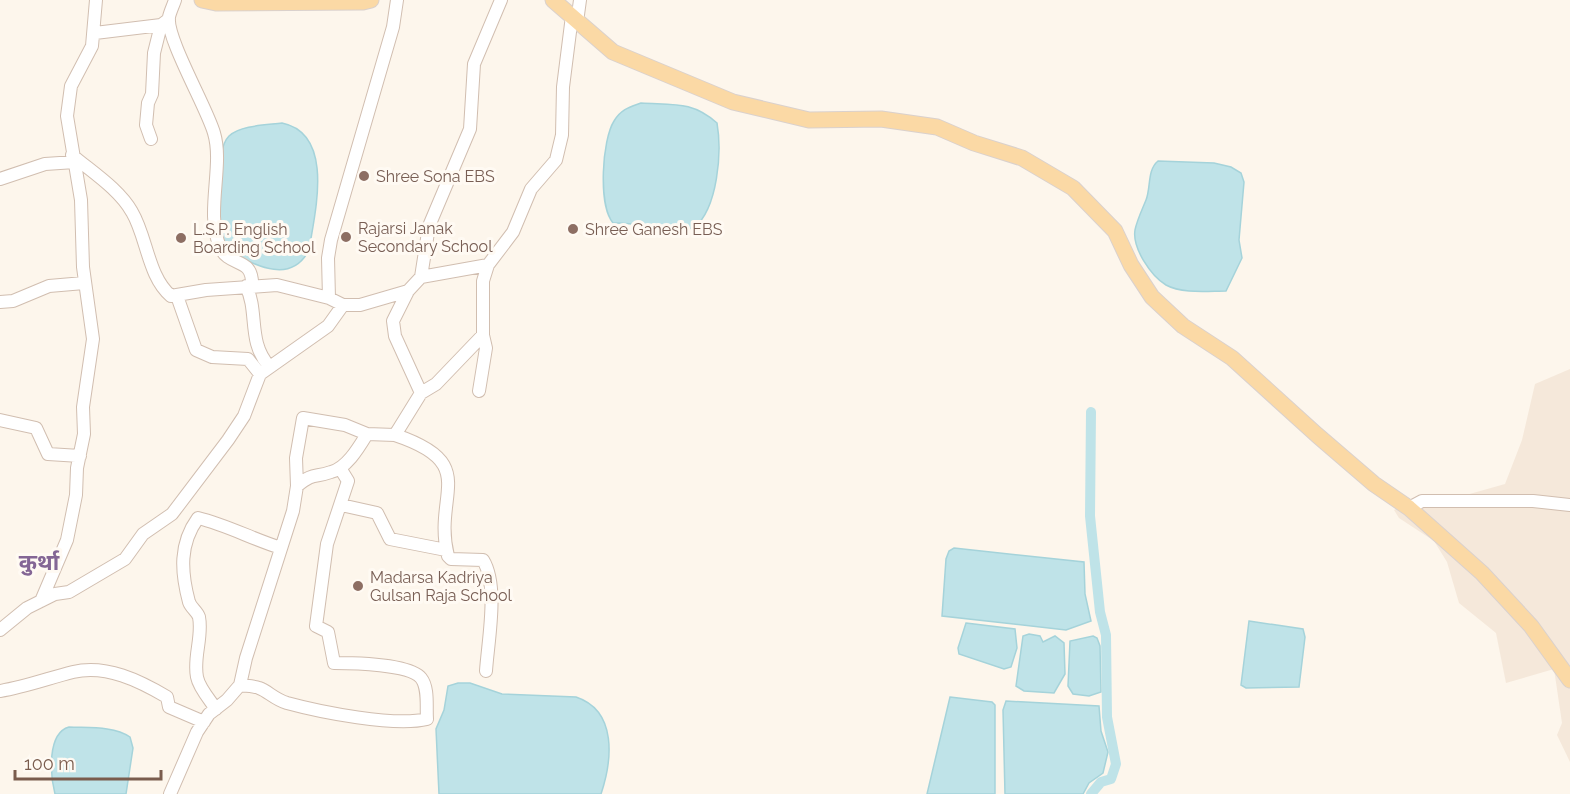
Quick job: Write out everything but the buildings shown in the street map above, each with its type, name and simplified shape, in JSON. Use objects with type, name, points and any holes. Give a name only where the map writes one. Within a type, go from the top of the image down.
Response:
[{"type":"main road","points":[[202,0],[216,3],[363,2],[371,0]]},
{"type":"main road","points":[[553,0],[613,52],[733,102],[809,120],[881,119],[937,127],[1022,158],[1073,188],[1114,231],[1131,265],[1152,297],[1183,326],[1232,358],[1374,484],[1409,508],[1510,600],[1570,680]]},
{"type":"street","points":[[41,601],[67,540],[76,495],[84,434],[83,407],[93,339],[84,283],[83,214],[67,116],[71,86],[88,57],[95,33],[96,0]]},
{"type":"street","points":[[151,139],[146,125],[148,103],[152,94],[154,53],[176,0]]},
{"type":"street","points":[[329,298],[328,258],[331,240],[393,27],[398,0]]},
{"type":"street","points":[[421,393],[395,336],[393,321],[408,291],[421,277],[429,226],[458,162],[473,120],[474,64],[501,0]]},
{"type":"street","points":[[479,390],[486,348],[483,335],[483,281],[488,265],[513,232],[531,189],[556,160],[562,135],[563,87],[574,19],[580,0]]},
{"type":"street","points":[[95,33],[165,22]]},
{"type":"street","points":[[165,22],[193,87],[206,108],[215,135],[218,152],[214,173],[218,241],[226,255],[249,268],[252,274],[249,286],[254,334],[265,370]]},
{"type":"street","points":[[0,179],[74,158]]},
{"type":"street","points":[[74,158],[128,205],[142,231],[160,285],[171,296],[206,290],[277,285],[329,298],[343,305],[360,304],[408,291]]},
{"type":"street","points":[[421,277],[488,265]]},
{"type":"street","points":[[0,303],[13,301],[49,286],[84,283]]},
{"type":"street","points":[[177,296],[196,350],[212,357],[248,359],[265,370]]},
{"type":"street","points":[[0,630],[27,608],[55,594],[69,592],[125,560],[143,534],[172,514],[244,416],[265,370],[328,326],[343,305]]},
{"type":"street","points":[[395,435],[421,393],[436,384],[483,335]]},
{"type":"street","points":[[170,794],[186,753],[208,714],[240,685],[246,658],[293,511],[297,486],[296,459],[303,418],[345,426],[367,434],[395,435],[423,444],[438,456],[449,473],[446,550],[451,559],[483,560],[489,569],[492,585],[486,671]]},
{"type":"street","points":[[0,420],[36,428],[48,454],[80,456]]},
{"type":"street","points":[[297,486],[313,474],[330,473],[340,468],[367,434]]},
{"type":"street","points":[[240,685],[261,688],[269,696],[287,703],[333,712],[409,721],[427,719],[425,688],[422,679],[415,673],[401,669],[334,663],[328,632],[316,626],[327,544],[348,481],[340,468]]},
{"type":"street","points":[[1409,508],[1422,501],[1533,501],[1570,505]]},
{"type":"street","points":[[341,505],[377,513],[390,539],[446,550]]},
{"type":"street","points":[[216,709],[197,678],[197,652],[201,633],[198,614],[189,604],[182,573],[183,549],[189,530],[198,518],[230,526],[249,538],[281,548]]},
{"type":"street","points":[[0,690],[76,671],[100,671],[138,681],[167,697],[169,708],[204,722]]},
{"type":"shaded area","points":[[1570,369],[1570,762],[1557,735],[1562,723],[1554,669],[1506,683],[1496,633],[1459,603],[1447,562],[1434,541],[1399,518],[1394,510],[1425,494],[1466,495],[1505,484],[1522,440],[1535,384]]},
{"type":"water","points":[[641,103],[673,104],[691,108],[717,123],[719,149],[713,194],[702,219],[694,228],[673,229],[613,223],[608,214],[603,172],[610,130],[620,114]]},
{"type":"water","points":[[282,123],[299,130],[309,142],[318,176],[315,216],[309,250],[301,261],[281,270],[258,265],[224,249],[218,191],[221,157],[229,136],[247,128]]},
{"type":"water","points":[[1158,161],[1214,163],[1231,167],[1241,173],[1244,182],[1239,240],[1242,258],[1226,291],[1172,288],[1160,281],[1144,261],[1136,245],[1135,230],[1148,195],[1152,169]]},
{"type":"water","points":[[954,548],[1084,562],[1085,594],[1091,621],[1066,630],[942,616],[946,559],[949,551]]},
{"type":"water","points":[[1249,621],[1303,629],[1305,637],[1299,687],[1246,688],[1241,685]]},
{"type":"water","points":[[966,623],[1015,629],[1017,648],[1011,667],[1004,669],[959,654],[958,648]]},
{"type":"water","points":[[1029,634],[1040,636],[1043,642],[1055,636],[1064,643],[1065,674],[1054,693],[1024,691],[1016,686],[1023,636]]},
{"type":"water","points":[[1093,636],[1097,638],[1100,646],[1101,692],[1089,696],[1073,694],[1068,686],[1070,641]]},
{"type":"water","points":[[470,683],[502,694],[576,697],[590,704],[599,713],[608,738],[608,767],[601,794],[439,794],[436,729],[444,710],[448,686]]},
{"type":"water","points":[[950,697],[992,702],[995,705],[995,794],[927,794]]},
{"type":"water","points":[[1006,701],[1099,706],[1101,731],[1108,752],[1103,773],[1089,783],[1083,794],[1005,794],[1003,710]]},
{"type":"water","points":[[69,727],[109,729],[130,737],[133,748],[126,794],[55,794],[51,766],[54,746],[57,737]]},
{"type":"waterway","points":[[1091,412],[1090,516],[1100,612],[1106,635],[1107,717],[1116,764],[1111,779],[1101,782],[1091,794]]},
{"type":"place","name":"Shree Sona EBS","points":[[364,176]]},
{"type":"place","name":"Shree Ganesh EBS","points":[[573,229]]},
{"type":"place","name":"Rajarsi Janak Secondary School","points":[[346,237]]},
{"type":"place","name":"L.S.P. English Boarding School","points":[[181,238]]},
{"type":"place","name":"Madarsa Kadriya Gulsan Raja School","points":[[358,586]]},
{"type":"district","name":"कुर्था","points":[[39,562]]}]
